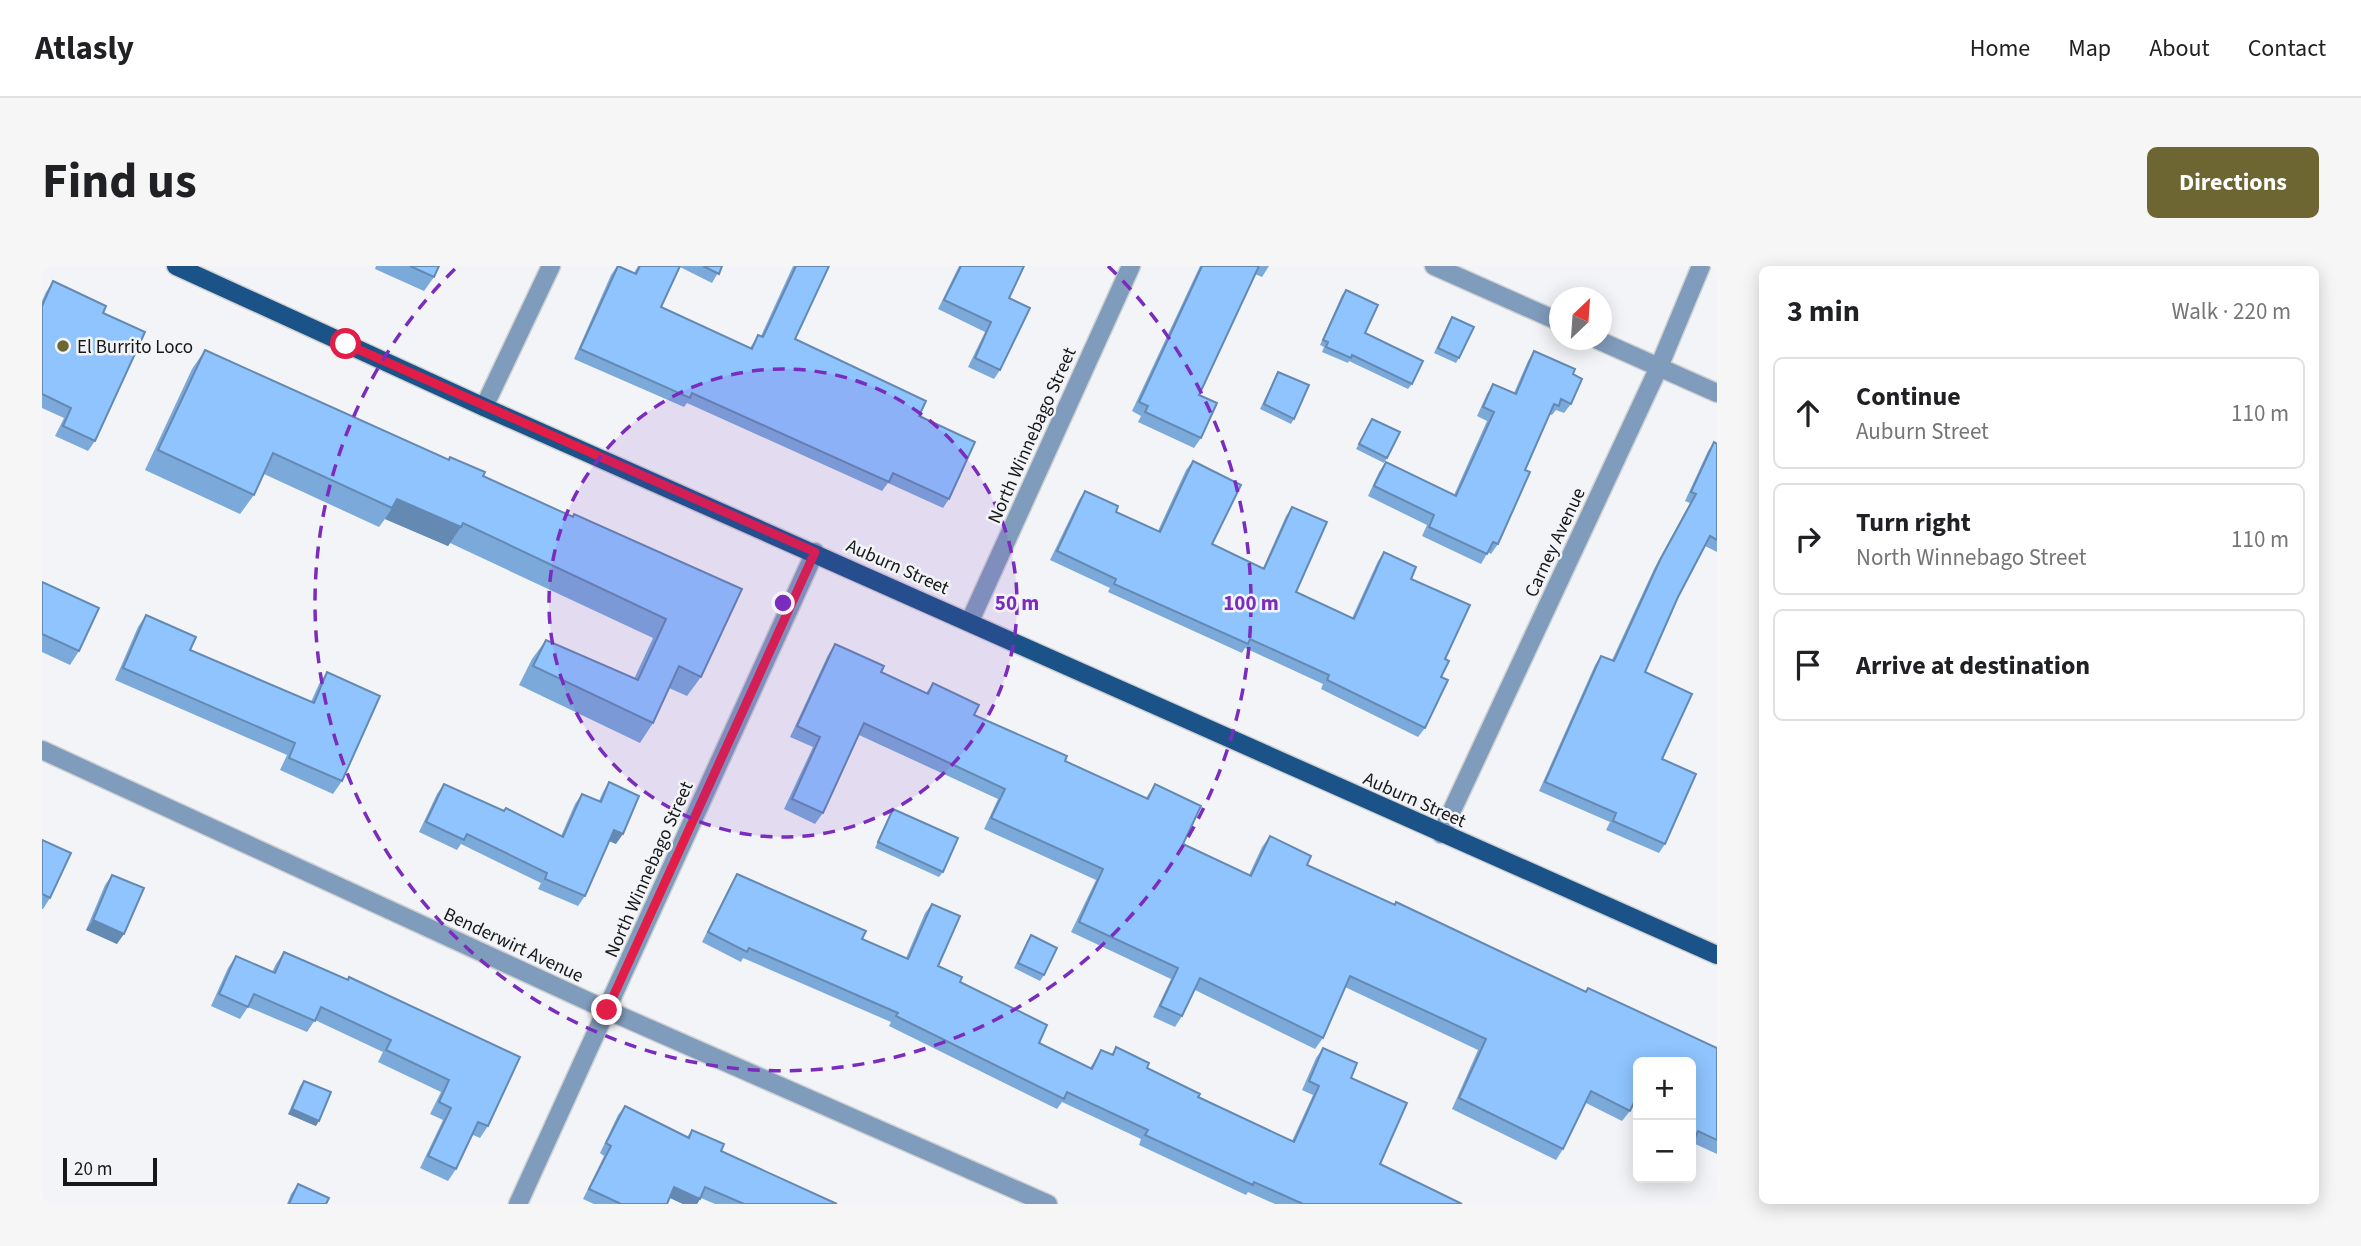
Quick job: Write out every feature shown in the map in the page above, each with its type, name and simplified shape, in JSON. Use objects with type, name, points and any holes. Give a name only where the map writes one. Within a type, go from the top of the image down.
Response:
[{"type":"main road","name":"Auburn Street","points":[[176,266],[484,407],[1717,955]]},
{"type":"street","points":[[484,407],[551,266]]},
{"type":"street","name":"North Winnebago Street","points":[[970,621],[1131,266]]},
{"type":"street","points":[[1434,266],[1549,318]]},
{"type":"street","name":"Carney Avenue","points":[[1441,834],[1658,367],[1701,266]]},
{"type":"street","points":[[1612,346],[1717,393]]},
{"type":"street","name":"North Winnebago Street","points":[[518,1204],[815,552]]},
{"type":"street","name":"Benderwirt Avenue","points":[[42,750],[607,1010],[1048,1204]]},
{"type":"building","points":[[410,266],[439,266],[434,277]]},
{"type":"building","points":[[618,266],[636,274],[640,266],[680,266],[661,307],[752,349],[758,335],[763,337],[796,266],[829,266],[795,339],[926,401],[919,416],[975,442],[949,499],[893,473],[889,482],[692,393],[690,398],[580,349]]},
{"type":"building","points":[[703,266],[722,266],[719,274]]},
{"type":"building","points":[[961,266],[1024,266],[1009,298],[1030,308],[1000,370],[975,358],[991,322],[944,300]]},
{"type":"building","points":[[1202,266],[1259,266],[1199,395],[1217,403],[1201,438],[1145,412],[1148,406],[1139,402]]},
{"type":"building","points":[[53,281],[106,306],[103,313],[145,332],[95,441],[63,426],[71,408],[42,394],[42,306]]},
{"type":"building","points":[[1346,290],[1378,305],[1365,333],[1423,361],[1412,384],[1352,355],[1351,358],[1326,347],[1328,342],[1323,340]]},
{"type":"building","points":[[1452,317],[1474,327],[1459,358],[1438,348]]},
{"type":"building","points":[[205,350],[449,460],[450,457],[485,472],[483,476],[573,517],[574,514],[742,589],[701,677],[679,666],[653,723],[533,666],[546,640],[638,680],[666,619],[463,523],[461,527],[397,499],[392,508],[273,453],[254,495],[158,450]]},
{"type":"building","points":[[1534,351],[1575,369],[1573,374],[1582,379],[1571,404],[1561,399],[1559,406],[1554,404],[1525,470],[1530,472],[1498,544],[1493,542],[1487,554],[1429,527],[1434,515],[1374,486],[1386,462],[1456,496],[1494,412],[1483,407],[1493,384],[1516,394]]},
{"type":"building","points":[[1278,372],[1309,385],[1294,419],[1264,404]]},
{"type":"building","points":[[1372,419],[1400,432],[1387,458],[1359,444]]},
{"type":"building","points":[[1714,442],[1717,444],[1717,540],[1710,536],[1678,597],[1645,672],[1692,694],[1662,759],[1696,774],[1665,844],[1613,821],[1616,813],[1545,782],[1601,656],[1614,661],[1660,560],[1696,494],[1691,492]]},
{"type":"building","points":[[1193,461],[1241,485],[1212,544],[1264,569],[1292,507],[1327,522],[1296,592],[1354,619],[1384,552],[1416,567],[1411,579],[1470,605],[1445,659],[1449,661],[1441,677],[1448,680],[1425,728],[1327,680],[1329,675],[1250,639],[1248,644],[1114,584],[1116,579],[1057,551],[1085,491],[1118,506],[1116,512],[1160,532]]},
{"type":"building","points":[[42,582],[99,608],[79,651],[42,634]]},
{"type":"building","points":[[146,615],[196,637],[190,650],[314,703],[327,672],[380,696],[342,781],[289,758],[295,743],[123,668]]},
{"type":"building","points":[[835,644],[884,666],[881,672],[928,694],[933,683],[979,705],[974,715],[1067,756],[1065,761],[1148,799],[1155,784],[1201,806],[1183,844],[1251,876],[1270,836],[1311,856],[1307,865],[1395,905],[1396,902],[1586,992],[1588,988],[1717,1048],[1717,1140],[1698,1131],[1696,1136],[1696,1057],[1633,1057],[1633,1105],[1630,1111],[1591,1091],[1563,1149],[1459,1098],[1486,1039],[1350,976],[1323,1038],[1200,978],[1182,1016],[1160,1006],[1178,968],[1079,922],[1103,869],[991,818],[1005,789],[864,723],[823,813],[792,799],[820,737],[797,726]]},
{"type":"building","points":[[609,782],[639,796],[623,834],[614,830],[585,896],[545,879],[547,873],[467,834],[464,840],[426,822],[444,784],[504,811],[506,808],[563,837],[582,794],[601,802]]},
{"type":"building","points":[[893,809],[958,838],[943,872],[878,842]]},
{"type":"building","points":[[42,840],[71,853],[50,898],[42,894]]},
{"type":"building","points":[[737,874],[866,931],[862,939],[908,959],[932,904],[960,916],[938,966],[962,977],[960,982],[1047,1025],[1039,1043],[1092,1069],[1101,1050],[1113,1055],[1116,1047],[1149,1063],[1147,1068],[1200,1094],[1198,1097],[1294,1142],[1319,1086],[1309,1081],[1323,1048],[1357,1063],[1351,1078],[1407,1103],[1380,1164],[1462,1204],[1303,1204],[1254,1182],[1253,1185],[1145,1135],[1148,1130],[1067,1092],[1064,1099],[896,1016],[898,1013],[749,948],[747,952],[708,932]]},
{"type":"building","points":[[112,875],[144,888],[124,934],[93,920]]},
{"type":"building","points":[[1031,935],[1057,948],[1044,975],[1018,963]]},
{"type":"building","points":[[284,952],[348,980],[349,977],[520,1057],[488,1126],[478,1122],[456,1169],[428,1156],[451,1108],[439,1102],[449,1080],[386,1050],[391,1040],[321,1007],[315,1021],[254,994],[248,1007],[219,994],[236,956],[275,973]]},
{"type":"building","points":[[304,1081],[331,1092],[319,1121],[292,1109]]},
{"type":"building","points":[[625,1106],[689,1138],[692,1130],[724,1144],[721,1151],[837,1204],[744,1204],[705,1187],[700,1199],[674,1187],[667,1204],[621,1204],[589,1189],[611,1146],[606,1143]]},
{"type":"building","points":[[298,1184],[329,1198],[326,1204],[289,1204]]},
{"type":"place","name":"El Burrito Loco","points":[[63,346]]},
{"type":"route","points":[[346,344],[815,552],[607,1010]]}]
